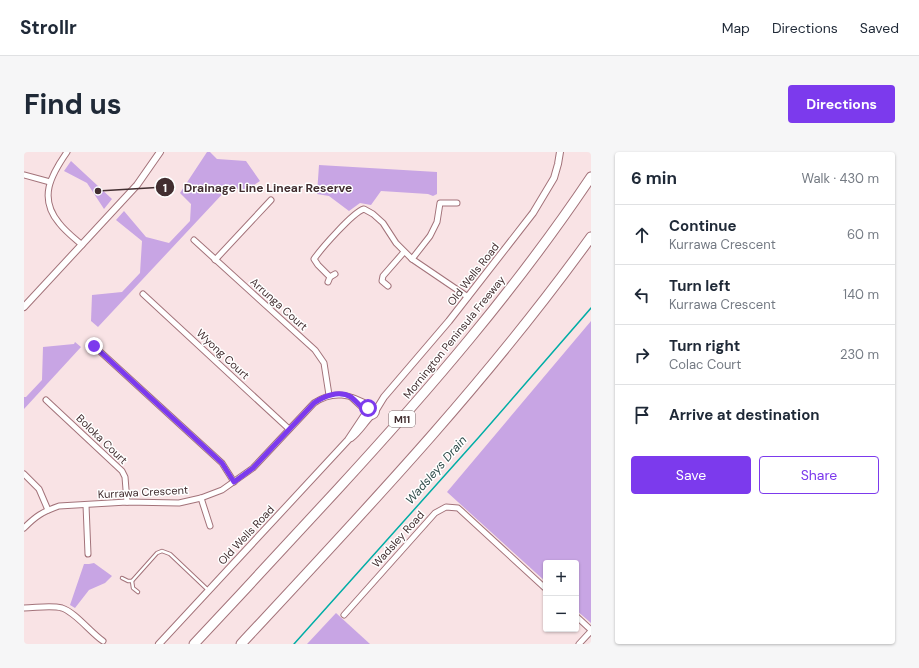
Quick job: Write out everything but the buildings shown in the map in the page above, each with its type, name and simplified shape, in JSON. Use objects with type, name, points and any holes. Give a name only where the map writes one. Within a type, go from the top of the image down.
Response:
[{"type":"highway","points":[[586,185],[591,174]]},
{"type":"highway","name":"Mornington Peninsula Freeway","points":[[194,644],[247,589],[406,414],[465,345],[496,307],[591,177]]},
{"type":"highway","points":[[241,644],[364,513],[461,403],[520,331],[591,237]]},
{"type":"street","points":[[67,152],[54,170],[50,182],[49,198],[53,214],[60,225],[82,245]]},
{"type":"street","points":[[24,308],[137,185],[160,152]]},
{"type":"street","name":"Old Wells Road","points":[[159,644],[348,440],[370,410],[384,397],[440,333],[533,213],[544,196],[556,172],[560,152]]},
{"type":"street","points":[[24,175],[50,182]]},
{"type":"street","points":[[215,260],[271,200]]},
{"type":"street","points":[[412,259],[430,236],[437,222],[440,203],[457,203]]},
{"type":"street","points":[[331,278],[314,259],[331,237],[361,210],[368,210],[382,223],[404,252],[412,259],[468,297]]},
{"type":"street","name":"Arrunga Court","points":[[194,240],[315,350],[324,363],[330,395]]},
{"type":"street","points":[[388,286],[382,281],[383,276],[404,252]]},
{"type":"street","name":"Wyong Court","points":[[143,294],[289,429]]},
{"type":"street","points":[[94,346],[222,463],[234,482]]},
{"type":"street","points":[[330,395],[351,397],[370,410]]},
{"type":"street","name":"Kurrawa Crescent","points":[[24,528],[36,516],[59,506],[127,502],[179,503],[201,498],[222,490],[253,468],[314,403],[330,395]]},
{"type":"street","name":"Boloka Court","points":[[46,400],[122,471],[125,477],[127,502]]},
{"type":"street","points":[[24,474],[39,489],[48,510]]},
{"type":"street","points":[[201,498],[210,526]]},
{"type":"street","points":[[86,505],[88,554]]},
{"type":"street","name":"Wadsley Road","points":[[344,614],[435,512],[446,507],[458,508],[543,586]]},
{"type":"street","points":[[24,608],[62,608],[73,615],[103,641]]},
{"type":"street","points":[[579,619],[591,631],[580,644]]},
{"type":"lane","points":[[138,592],[133,588],[132,581],[156,553],[162,551],[170,554],[208,591]]},
{"type":"lane","points":[[122,578],[132,581]]},
{"type":"shaded area","points":[[207,152],[210,152],[217,159],[246,161],[260,181],[254,185],[255,190],[228,188],[98,327],[91,321],[92,295],[122,292],[140,273],[142,241],[116,220],[124,211],[146,237],[169,243],[190,221],[191,204],[180,193]]},
{"type":"shaded area","points":[[71,161],[112,199],[104,209],[87,183],[64,171]]},
{"type":"shaded area","points":[[319,165],[437,172],[437,194],[433,196],[428,194],[381,191],[371,205],[360,203],[349,211],[329,196],[317,194]]},
{"type":"shaded area","points":[[591,321],[591,623],[579,613],[579,560],[543,560],[543,579],[447,492]]},
{"type":"shaded area","points":[[75,342],[81,347],[24,409],[24,397],[26,397],[42,380],[43,347],[74,344]]},
{"type":"shaded area","points":[[94,563],[112,576],[105,583],[89,590],[75,608],[70,605],[84,564]]},
{"type":"shaded area","points":[[336,613],[370,644],[307,644]]},
{"type":"waterway","name":"Wadsleys Drain","points":[[294,644],[479,437],[591,308]]},
{"type":"place","name":"Drainage Line Linear Reserve","points":[[98,191]]},
{"type":"route","points":[[94,346],[222,463],[234,482],[253,468],[314,403],[322,398],[330,395],[342,395],[351,397],[366,411],[368,408]]}]
